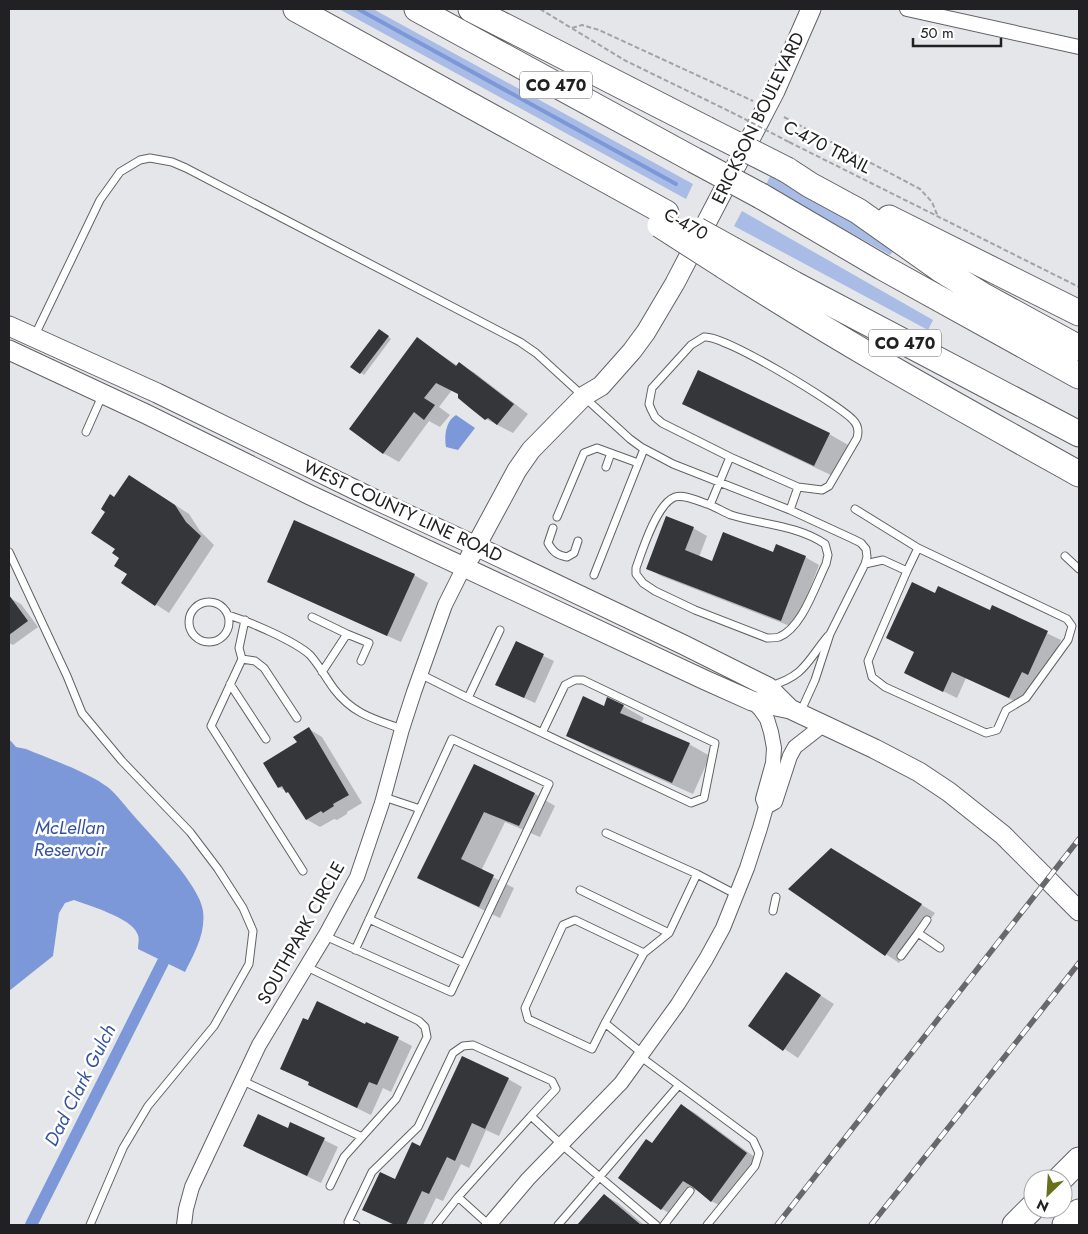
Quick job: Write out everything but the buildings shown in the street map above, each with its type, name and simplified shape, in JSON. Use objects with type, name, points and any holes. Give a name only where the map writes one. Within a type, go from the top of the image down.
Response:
[{"type":"highway","name":"C-470","points":[[296,9],[486,113],[728,258],[786,280],[1079,434]]},
{"type":"highway","name":"CO 470","points":[[417,9],[761,196],[1079,376]]},
{"type":"highway","points":[[471,9],[787,170],[813,180],[1079,313]]},
{"type":"highway","points":[[787,170],[863,215],[982,296],[1079,348]]},
{"type":"highway","points":[[728,258],[785,306],[887,367],[1079,474]]},
{"type":"highway","points":[[1070,1169],[1079,1160]]},
{"type":"highway","points":[[1065,1225],[1079,1212]]},
{"type":"main road","name":"ERICKSON BOULEVARD","points":[[464,567],[517,470],[531,450],[584,396],[600,386],[632,351],[646,332],[675,283],[775,90],[811,9]]},
{"type":"main road","name":"WEST COUNTY LINE ROAD","points":[[9,326],[157,393],[768,687],[795,711]]},
{"type":"main road","name":"WEST COUNTY LINE ROAD","points":[[9,350],[310,495],[752,701],[795,711],[882,752],[949,792],[1004,835],[1079,910]]},
{"type":"street","points":[[907,9],[1079,47]]},
{"type":"street","name":"SOUTHPARK CIRCLE","points":[[184,1225],[192,1187],[268,1029],[325,936],[356,877],[384,798],[402,729],[420,674],[445,604],[464,567]]},
{"type":"street","points":[[489,1225],[528,1179],[621,1083],[678,1004],[706,960],[737,895],[766,807],[763,799],[773,764],[774,748],[767,719],[760,708],[752,701]]},
{"type":"street","points":[[766,807],[776,802],[794,747],[823,725]]},
{"type":"lane","points":[[34,337],[100,200],[120,172],[140,160],[150,158],[172,162],[206,178],[520,342],[536,353],[630,439],[644,449],[673,464],[830,527],[861,543],[866,549],[867,557],[865,564],[830,634],[815,680],[795,711]]},
{"type":"lane","points":[[704,337],[711,337],[721,341],[774,368],[845,413],[854,421],[858,432],[857,438],[829,486],[822,490],[798,487],[730,457],[662,423],[655,417],[650,404],[652,388],[690,345],[704,337]]},
{"type":"lane","points":[[86,432],[103,394]]},
{"type":"lane","points":[[557,517],[584,453],[597,448],[638,463]]},
{"type":"lane","points":[[594,575],[644,449]]},
{"type":"lane","points":[[606,467],[612,454]]},
{"type":"lane","points":[[710,505],[730,457]]},
{"type":"lane","points":[[790,510],[798,487]]},
{"type":"lane","points":[[681,497],[710,505],[730,514],[786,527],[814,537],[825,544],[828,555],[826,564],[804,609],[796,624],[777,638],[767,638],[695,610],[655,591],[643,583],[636,574],[636,568],[649,530],[668,502],[681,497]]},
{"type":"lane","points":[[855,509],[918,548],[1076,625],[1068,640],[1026,698],[1006,710],[997,730],[986,733],[885,687],[872,678],[868,661],[918,548]]},
{"type":"lane","points":[[553,528],[548,543],[558,555],[567,557],[574,553],[578,541]]},
{"type":"lane","points":[[9,552],[67,676],[82,713],[122,761],[190,832],[223,877],[254,931],[249,964],[214,1026],[148,1106],[123,1148],[90,1225]]},
{"type":"lane","points":[[1064,556],[1079,569]]},
{"type":"lane","points":[[865,564],[883,560],[907,571]]},
{"type":"lane","points":[[228,615],[229,626],[225,634],[212,642],[197,638],[189,624],[190,616],[199,604],[214,602],[221,606],[228,615],[245,620],[302,649],[311,656],[349,706],[360,714],[402,729]]},
{"type":"lane","points":[[312,617],[369,643],[360,661]]},
{"type":"lane","points":[[245,620],[239,648],[242,659],[211,726],[303,871]]},
{"type":"lane","points":[[468,698],[500,630]]},
{"type":"lane","points":[[322,672],[347,634]]},
{"type":"lane","points":[[768,687],[783,682],[799,673],[830,634]]},
{"type":"lane","points":[[242,659],[255,661],[264,668],[297,718]]},
{"type":"lane","points":[[420,674],[691,803],[704,798],[715,743],[583,680],[574,680],[565,685],[542,732]]},
{"type":"lane","points":[[230,684],[266,739]]},
{"type":"lane","points":[[325,936],[355,950],[451,992],[549,784],[452,739],[355,950]]},
{"type":"lane","points":[[384,798],[420,809]]},
{"type":"lane","points":[[606,833],[697,874],[737,895]]},
{"type":"lane","points":[[644,953],[575,920],[563,925],[525,1008],[528,1019],[592,1049],[644,953],[669,933],[697,874]]},
{"type":"lane","points":[[580,890],[669,933]]},
{"type":"lane","points":[[773,911],[776,897]]},
{"type":"lane","points":[[369,919],[464,963]]},
{"type":"lane","points":[[901,956],[927,920]]},
{"type":"lane","points":[[918,934],[940,948]]},
{"type":"lane","points":[[307,967],[419,1020],[425,1027],[427,1037],[396,1099],[344,1157],[330,1186]]},
{"type":"lane","points":[[605,1023],[678,1086],[753,1140],[759,1153],[755,1166],[707,1225]]},
{"type":"lane","points":[[356,1225],[348,1222],[372,1172],[418,1126],[453,1053],[463,1046],[473,1045],[552,1081],[556,1089],[458,1197],[436,1225]]},
{"type":"lane","points":[[243,1081],[362,1138]]},
{"type":"lane","points":[[558,1225],[678,1086]]},
{"type":"lane","points":[[531,1116],[656,1225]]},
{"type":"lane","points":[[664,1225],[690,1191]]},
{"type":"lane","points":[[458,1197],[489,1225]]},
{"type":"path","name":"C-470 TRAIL","points":[[540,9],[626,61],[1079,287]]},
{"type":"path","points":[[572,28],[582,25],[599,30],[753,101]]},
{"type":"path","points":[[784,117],[920,189],[932,202],[938,217]]},
{"type":"shaded area","points":[[339,9],[373,9],[693,184],[686,199]]},
{"type":"shaded area","points":[[772,172],[897,247],[890,255],[766,185]]},
{"type":"shaded area","points":[[742,211],[933,320],[928,330],[734,226]]},
{"type":"water","points":[[456,415],[475,428],[458,450],[446,447],[445,442],[448,425]]},
{"type":"water","name":"McLellan Reservoir","points":[[9,739],[16,747],[69,766],[109,788],[185,875],[200,900],[203,911],[203,927],[185,972],[138,949],[138,935],[127,922],[74,900],[65,903],[59,913],[53,956],[9,991]]},
{"type":"waterway","points":[[358,9],[676,184]]},
{"type":"waterway","name":"Dad Clark Gulch","points":[[31,1225],[163,962]]},
{"type":"railway","points":[[777,1225],[1079,839]]},
{"type":"railway","points":[[871,1225],[1079,963]]}]
